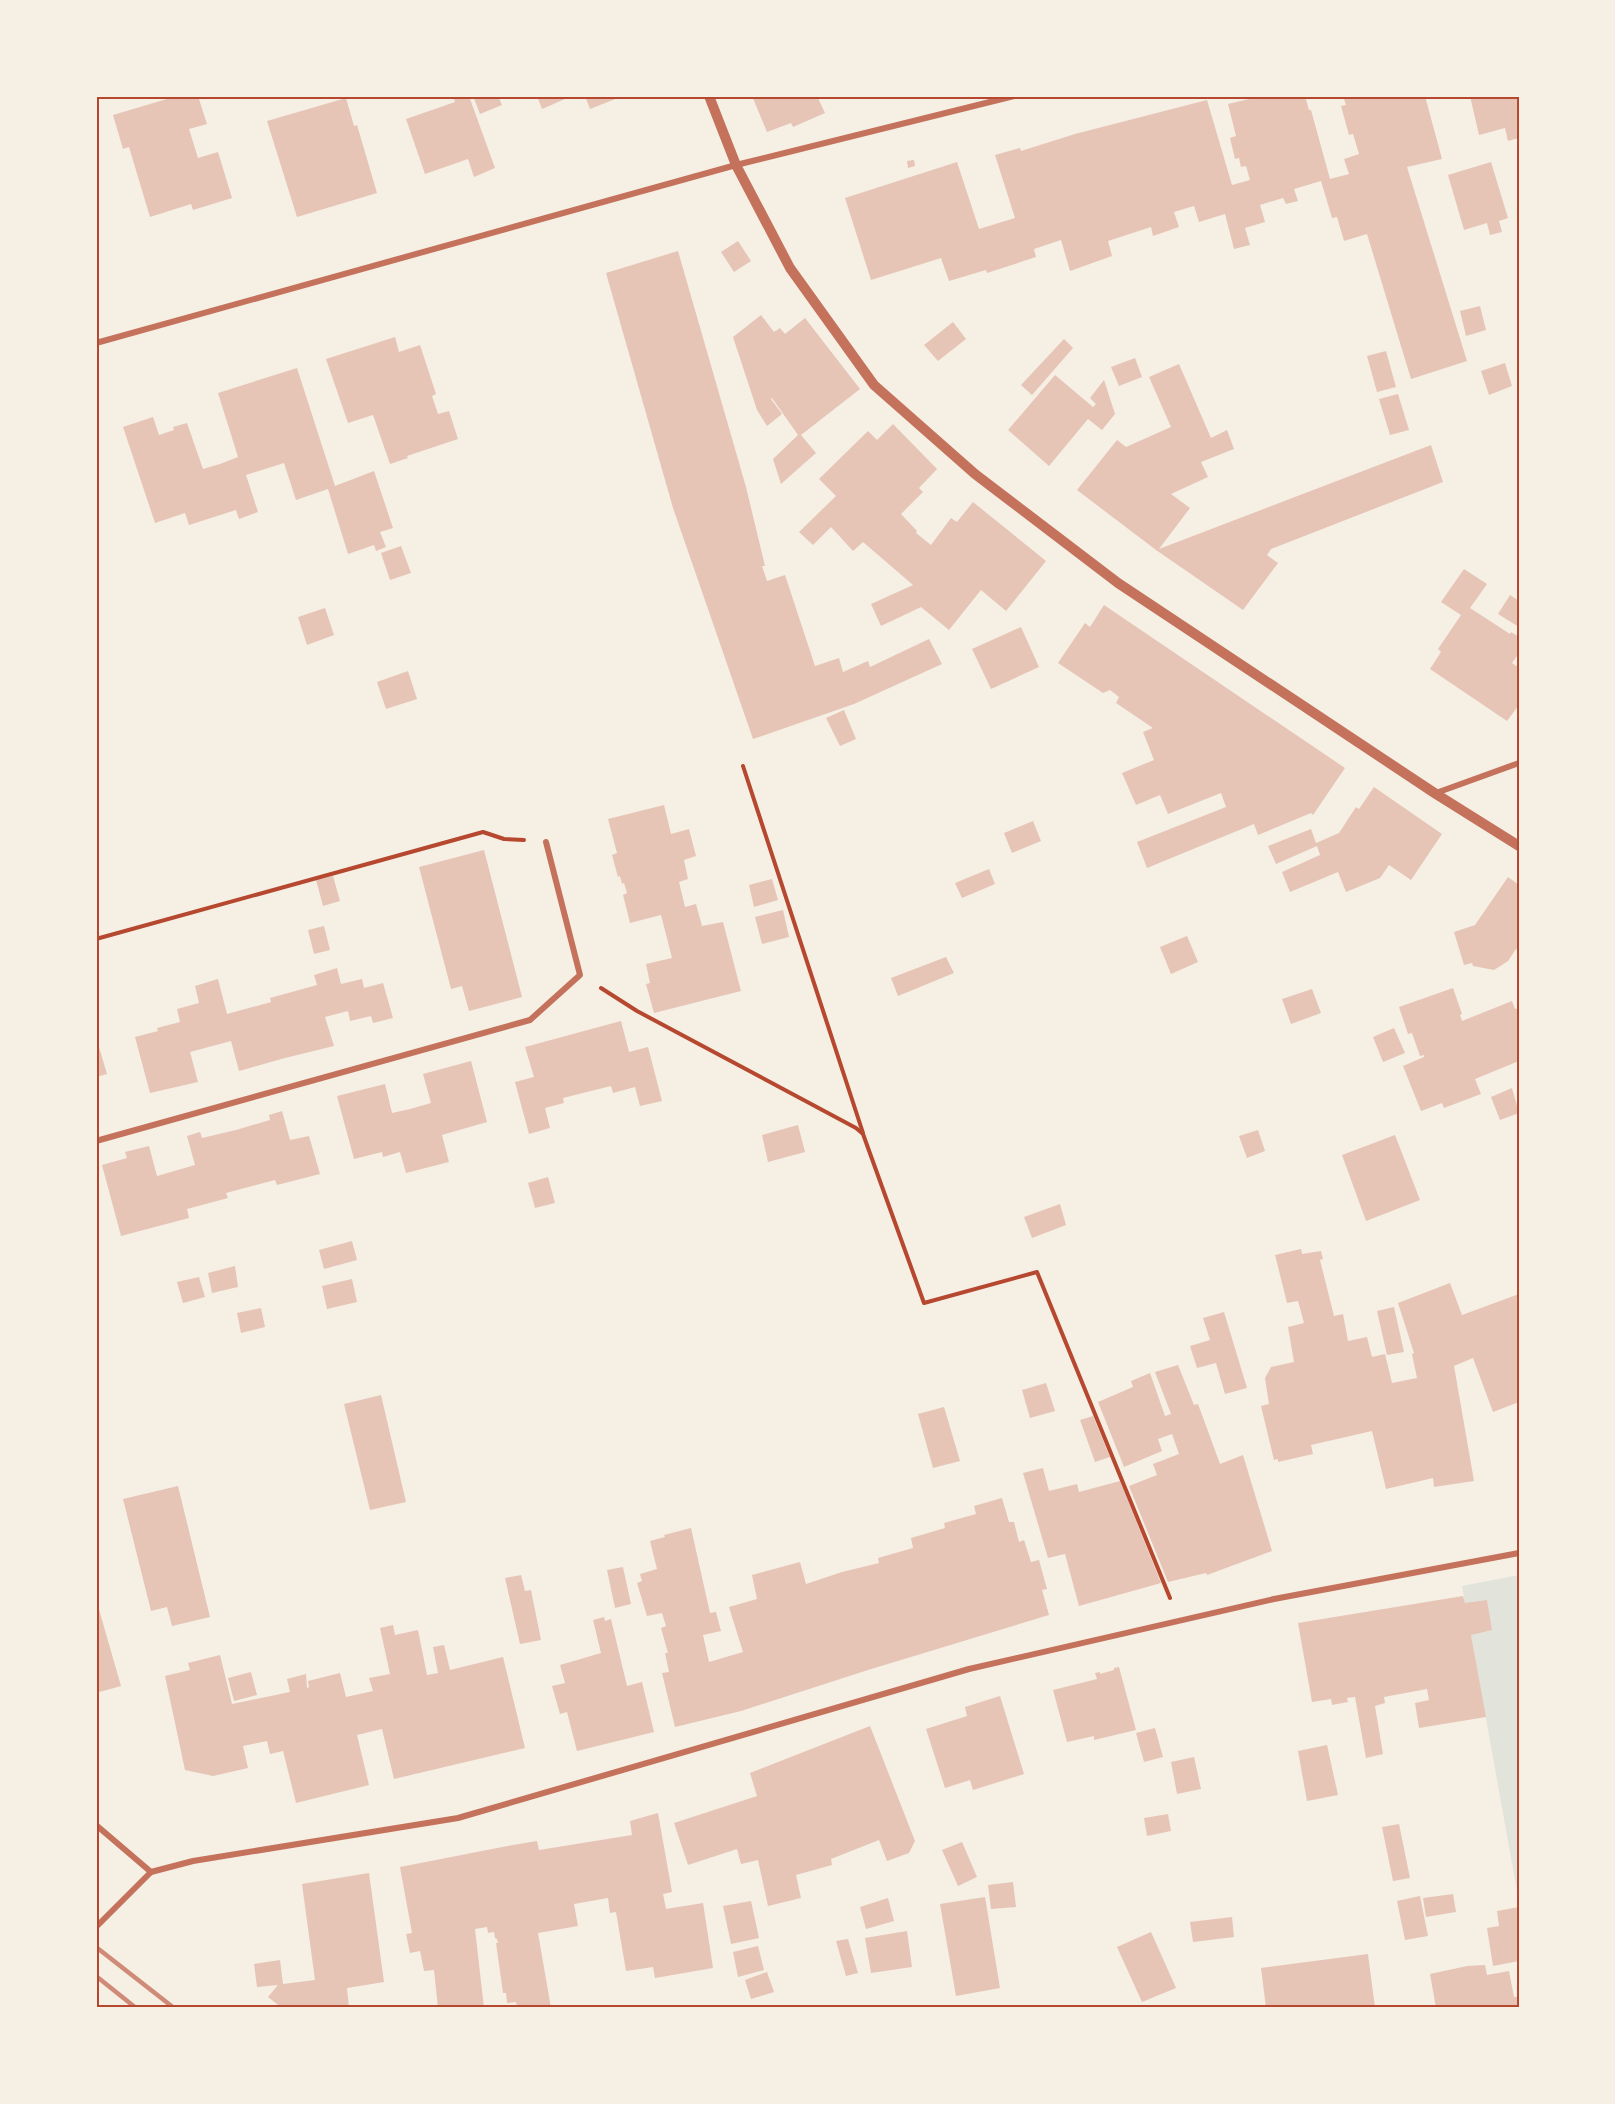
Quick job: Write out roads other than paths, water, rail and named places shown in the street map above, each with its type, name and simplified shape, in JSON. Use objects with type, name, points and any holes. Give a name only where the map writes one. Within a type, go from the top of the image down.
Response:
[{"type":"street","points":[[709,96],[736,165],[790,268],[874,385],[975,474],[1118,583],[1436,794],[1519,846]]},
{"type":"street","points":[[96,343],[736,165],[1014,96]]},
{"type":"street","points":[[1436,794],[1519,763]]},
{"type":"street","points":[[96,1142],[530,1020],[580,975],[546,842]]},
{"type":"street","points":[[96,1927],[151,1872],[194,1861],[458,1818],[969,1670],[1274,1599],[1519,1553]]},
{"type":"street","points":[[96,1825],[151,1872]]},
{"type":"railway","points":[[96,1947],[174,2008]]},
{"type":"railway","points":[[96,1976],[136,2008]]}]
